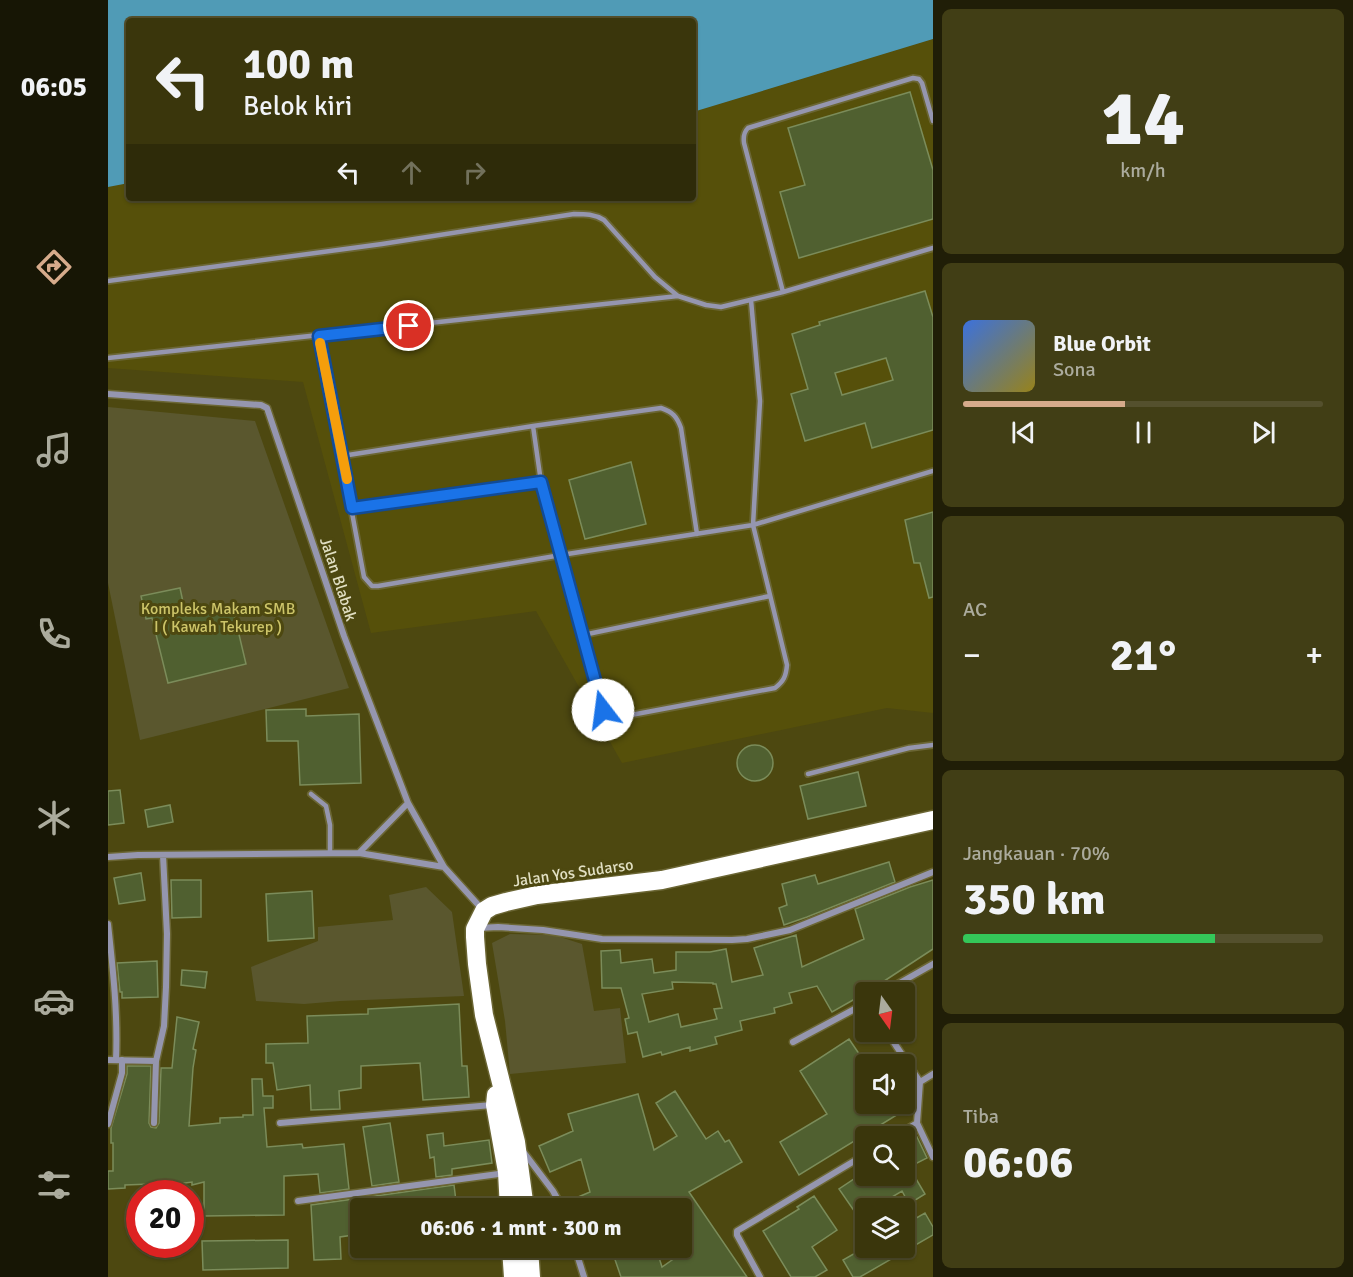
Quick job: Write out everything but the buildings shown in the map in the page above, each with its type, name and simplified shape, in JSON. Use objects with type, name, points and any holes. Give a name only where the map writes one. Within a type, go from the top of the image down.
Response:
[{"type":"highway","name":"Jalan Yos Sudarso","points":[[484,911],[492,906],[537,895],[662,880],[933,820]]},
{"type":"highway","points":[[484,911],[475,937],[484,1015],[516,1142],[524,1198]]},
{"type":"highway","points":[[499,1072],[495,1105],[507,1173],[508,1198]]},
{"type":"highway","points":[[512,1258],[513,1277]]},
{"type":"highway","points":[[530,1258],[531,1277]]},
{"type":"street","name":"Jalan Blabak","points":[[108,394],[261,405],[267,408],[344,636],[408,803],[444,867],[484,911]]},
{"type":"street","points":[[358,853],[408,803]]},
{"type":"street","points":[[108,857],[358,853],[444,867]]},
{"type":"street","points":[[154,1123],[156,1061],[164,1026],[166,987],[167,934],[163,855]]},
{"type":"street","points":[[476,929],[498,927],[543,930],[602,939],[747,939],[790,930],[933,872]]},
{"type":"street","points":[[108,924],[117,1028],[115,1060],[122,1073],[108,1124]]},
{"type":"street","points":[[901,982],[933,964]]},
{"type":"street","points":[[793,1042],[855,1009]]},
{"type":"street","points":[[894,1042],[920,1082],[917,1123],[933,1157]]},
{"type":"street","points":[[115,1060],[156,1061]]},
{"type":"street","points":[[920,1082],[933,1074]]},
{"type":"street","points":[[280,1123],[495,1105]]},
{"type":"street","points":[[912,1126],[917,1123]]},
{"type":"street","points":[[516,1142],[557,1198]]},
{"type":"street","points":[[760,1277],[737,1231],[855,1161]]},
{"type":"street","points":[[298,1202],[507,1173]]},
{"type":"street","points":[[578,1258],[584,1277]]},
{"type":"lane","points":[[783,292],[744,143],[744,132],[748,128],[913,78],[919,79],[922,83],[933,121]]},
{"type":"lane","points":[[108,281],[382,244],[574,213],[590,214],[604,220],[655,277],[678,296],[721,307],[783,292],[933,248]]},
{"type":"lane","points":[[108,358],[678,296]]},
{"type":"lane","points":[[533,426],[541,482],[603,710],[609,717],[615,718],[775,688],[786,676],[787,665],[753,525],[760,401],[751,300]]},
{"type":"lane","points":[[319,336],[364,577],[372,586],[753,525],[933,471]]},
{"type":"lane","points":[[342,456],[661,408],[677,417],[681,428],[697,534]]},
{"type":"lane","points":[[352,508],[541,482]]},
{"type":"lane","points":[[583,635],[770,596]]},
{"type":"lane","points":[[808,774],[909,748],[933,745]]},
{"type":"lane","points":[[311,794],[326,806],[330,825],[330,853]]},
{"type":"shaded area","points":[[933,39],[933,713],[887,708],[622,763],[536,611],[371,633],[303,382],[108,368],[108,187],[126,184],[126,201],[696,201],[696,111]]},
{"type":"green space","name":"Kompleks Makam SMB I ( Kawah Tekurep )","points":[[108,407],[255,421],[349,688],[140,740],[108,583]]},
{"type":"green space","points":[[426,887],[452,912],[464,996],[304,1004],[256,1001],[251,967],[318,941],[318,927],[393,920],[389,895]]},
{"type":"green space","points":[[510,934],[554,935],[582,944],[594,1011],[620,1008],[626,1063],[510,1074],[505,1021],[492,943]]},
{"type":"water","points":[[108,0],[933,0],[933,39],[696,111],[696,18],[126,18],[126,184],[108,187]]},
{"type":"slow traffic","points":[[320,343],[347,479]]},
{"type":"route","points":[[409,326],[319,336],[352,508],[541,482],[603,710]]}]
